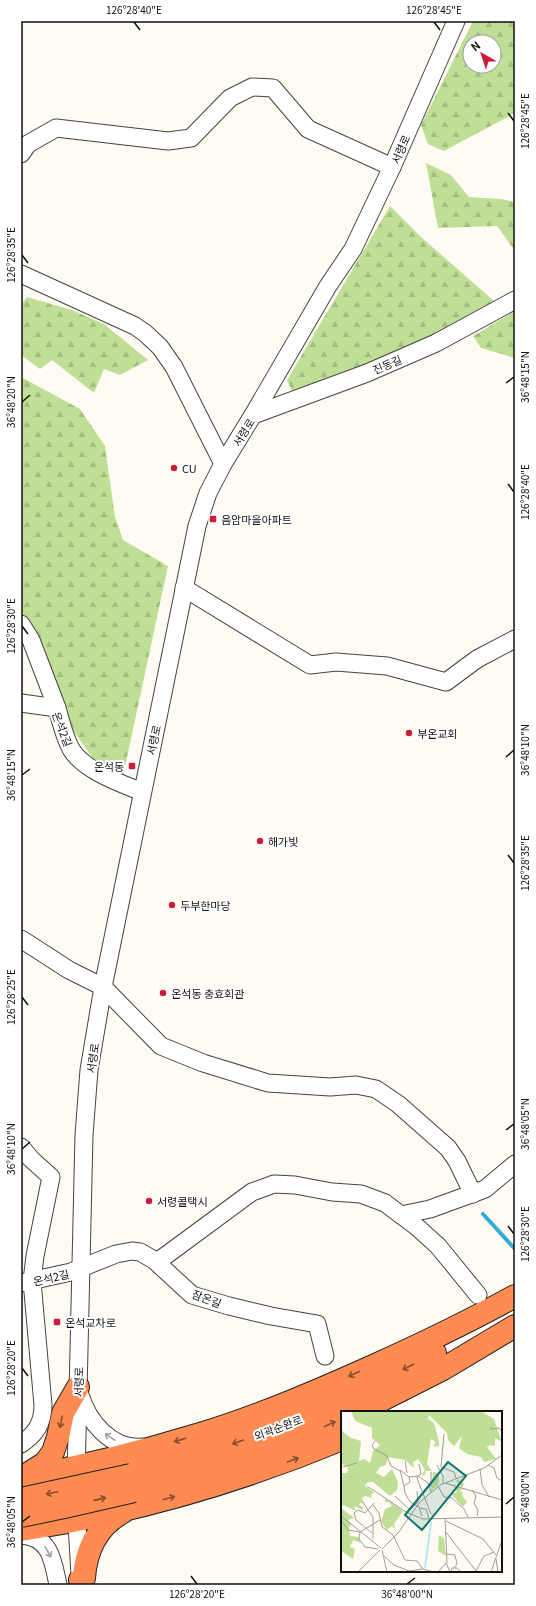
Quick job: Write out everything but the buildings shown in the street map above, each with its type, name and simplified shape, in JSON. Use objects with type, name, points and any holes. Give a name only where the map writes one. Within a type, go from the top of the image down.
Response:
[{"type":"highway","points":[[21,1478],[76,1468],[144,1450],[237,1422],[324,1388],[456,1328],[515,1296]]},
{"type":"highway","name":"외곽순환로","points":[[21,1499],[133,1491],[224,1447],[316,1412],[358,1393],[412,1365],[515,1306]]},
{"type":"highway","points":[[360,1411],[443,1369],[515,1326]]},
{"type":"highway","points":[[396,1411],[460,1373],[515,1334]]},
{"type":"highway","points":[[21,1478],[38,1468],[49,1458],[56,1446],[63,1412],[78,1387]]},
{"type":"highway","name":"외곽순환로","points":[[21,1516],[133,1491],[227,1465],[279,1446],[341,1419]]},
{"type":"highway","points":[[21,1530],[76,1521],[133,1491],[190,1493],[294,1459],[341,1439]]},
{"type":"highway","points":[[75,1583],[84,1578],[87,1554],[96,1536],[133,1491]]},
{"type":"street","name":"서령로","points":[[75,1583],[80,1269],[84,1135],[89,1070],[103,987],[142,792],[184,588],[202,510],[208,493],[223,464],[253,416],[328,286],[353,249],[392,168],[456,21]]},
{"type":"street","points":[[21,154],[28,144],[56,128],[168,141],[190,138],[230,98],[252,87],[273,88],[308,129],[392,168]]},
{"type":"street","points":[[22,276],[126,321],[144,332],[153,340],[168,356],[223,464]]},
{"type":"street","name":"진동길","points":[[253,416],[366,373],[436,343],[515,300]]},
{"type":"street","points":[[184,588],[310,665],[336,662],[387,666],[446,682],[477,659],[515,639]]},
{"type":"street","points":[[21,624],[31,640],[57,708]]},
{"type":"street","name":"온석2길","points":[[21,703],[57,708],[66,739],[77,758],[91,768],[142,792]]},
{"type":"street","points":[[21,939],[69,970],[103,987],[161,1046],[203,1063],[268,1082],[330,1087],[356,1085],[376,1089],[398,1104],[448,1148],[457,1161],[473,1194]]},
{"type":"street","points":[[21,1147],[31,1159],[51,1177],[35,1256],[27,1282],[43,1414],[41,1424],[36,1432],[21,1444]]},
{"type":"street","points":[[401,1215],[430,1209],[485,1189],[515,1164]]},
{"type":"street","points":[[157,1262],[252,1192],[274,1184],[295,1185],[332,1192],[361,1194],[385,1204],[417,1227],[438,1246],[478,1295]]},
{"type":"street","name":"잠온길","points":[[80,1269],[116,1254],[132,1251],[147,1255],[157,1262],[192,1295],[243,1310],[317,1324],[325,1356]]},
{"type":"street","name":"온석2길","points":[[27,1282],[80,1269]]},
{"type":"street","points":[[78,1387],[85,1409],[100,1430],[120,1444],[128,1446],[142,1446],[144,1450]]},
{"type":"street","points":[[21,1535],[32,1537],[45,1545],[53,1562],[58,1585]]},
{"type":"green space","points":[[473,21],[515,21],[515,113],[444,151],[428,144],[421,125],[462,43],[462,74],[502,74],[502,34],[466,34]]},
{"type":"green space","points":[[426,163],[451,175],[469,197],[501,199],[515,202],[515,251],[497,226],[438,228]]},
{"type":"green space","points":[[390,206],[421,237],[494,301],[426,338],[305,392],[292,392],[287,380]]},
{"type":"green space","points":[[27,297],[72,310],[104,324],[148,360],[120,375],[104,369],[94,393],[52,360],[40,369],[21,355],[21,305]]},
{"type":"green space","points":[[515,311],[515,358],[481,348],[473,336]]},
{"type":"green space","points":[[21,377],[80,409],[105,446],[115,517],[123,540],[168,566],[123,776],[92,757],[74,732],[31,626],[21,611]]},
{"type":"waterway","points":[[483,1214],[515,1249]]},
{"type":"place","name":"CU","points":[[174,468]]},
{"type":"place","name":"음암마을아파트","points":[[213,519]]},
{"type":"place","name":"부온교회","points":[[409,733]]},
{"type":"place","name":"온석동","points":[[132,766]]},
{"type":"place","name":"해가빛","points":[[260,841]]},
{"type":"place","name":"두부한마당","points":[[172,905]]},
{"type":"place","name":"온석동 충효회관","points":[[163,993]]},
{"type":"place","name":"서령콜택시","points":[[149,1201]]},
{"type":"place","name":"온석교차로","points":[[57,1322]]}]
